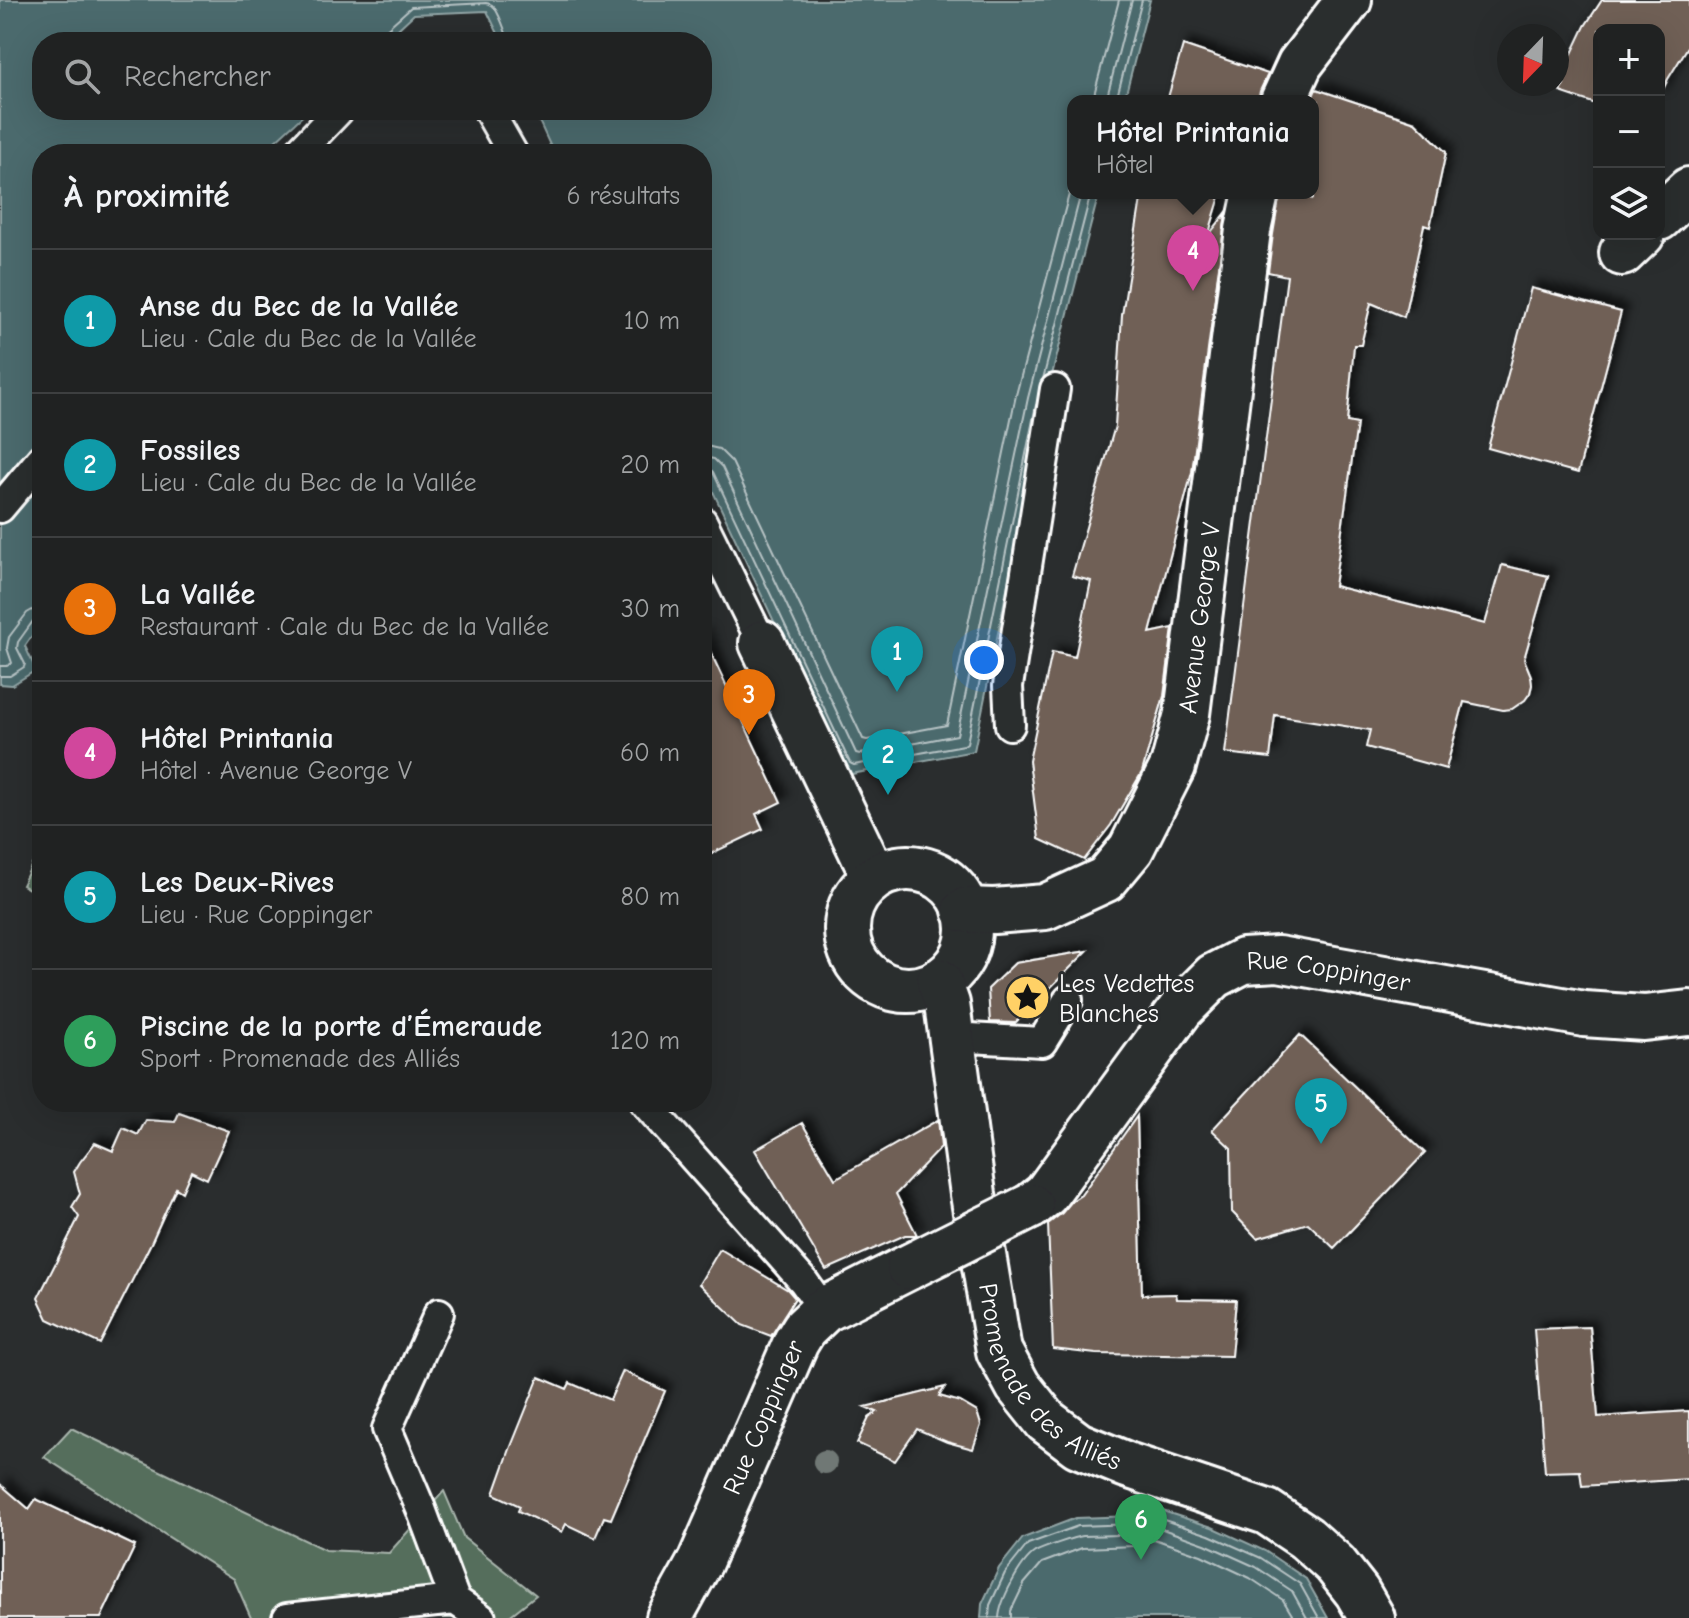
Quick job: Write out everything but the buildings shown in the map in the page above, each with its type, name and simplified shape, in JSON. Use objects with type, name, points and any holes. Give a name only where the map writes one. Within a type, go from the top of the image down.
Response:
[{"type":"street","points":[[1286,95],[1300,64],[1349,0]]},
{"type":"street","points":[[1665,212],[1689,190]]},
{"type":"street","name":"Avenue George V","points":[[965,910],[1045,907],[1106,879],[1131,849],[1173,766],[1187,714],[1248,230],[1255,199]]},
{"type":"street","points":[[762,643],[874,877]]},
{"type":"street","points":[[900,868],[928,871],[951,886],[965,910],[969,929],[965,950],[955,968],[939,981],[922,988],[903,990],[868,976],[856,961],[849,944],[846,925],[851,906],[860,890],[874,877],[900,868]]},
{"type":"street","name":"Rue Coppinger","points":[[669,1618],[700,1562],[804,1329],[824,1310],[1031,1206],[1046,1194],[1181,1009],[1214,976],[1243,961],[1278,959],[1584,1014],[1644,1018],[1689,1013]]},
{"type":"street","name":"Promenade des Alliés","points":[[939,981],[947,1004],[973,1194],[999,1351],[1018,1386],[1046,1421],[1078,1445],[1127,1465],[1267,1512],[1293,1529],[1335,1564],[1372,1618]]},
{"type":"lane","points":[[307,144],[329,120]]},
{"type":"lane","points":[[494,120],[507,144]]},
{"type":"lane","points":[[1010,725],[1008,686],[1055,389]]},
{"type":"lane","points":[[0,508],[32,470]]},
{"type":"lane","points":[[712,541],[762,643]]},
{"type":"lane","points":[[952,1037],[1042,1042],[1068,1000]]},
{"type":"lane","points":[[653,1112],[804,1282],[824,1310]]},
{"type":"lane","points":[[439,1313],[387,1429],[455,1600],[481,1618]]},
{"type":"lane","points":[[287,1618],[455,1600]]},
{"type":"green space","points":[[32,864],[32,890],[22,885]]},
{"type":"green space","points":[[71,1428],[325,1550],[389,1553],[444,1491],[464,1538],[536,1595],[507,1618],[251,1618],[234,1579],[44,1457]]},
{"type":"water","points":[[0,0],[1150,0],[1126,95],[1067,95],[1067,199],[1097,199],[1045,402],[974,751],[846,775],[712,489],[712,144],[549,144],[539,120],[712,120],[712,32],[497,32],[487,11],[414,14],[395,32],[32,32],[32,120],[298,120],[272,144],[32,144],[32,636],[25,646],[32,661],[32,672],[12,685],[0,684]]},
{"type":"water","points":[[1138,1503],[1212,1527],[1265,1551],[1306,1579],[1328,1618],[981,1618],[982,1604],[999,1568],[1023,1538],[1076,1518],[1134,1516]]},
{"type":"place","name":"Hôtel Printania","points":[[1193,291]]},
{"type":"place","name":"Anse du Bec de la Vallée","points":[[897,692]]},
{"type":"place","name":"La Vallée","points":[[749,735]]},
{"type":"place","name":"Fossiles","points":[[888,795]]},
{"type":"place","name":"Les Vedettes Blanches","points":[[1028,998]]},
{"type":"place","name":"Les Deux-Rives","points":[[1321,1144]]},
{"type":"place","name":"Piscine de la porte d’Émeraude","points":[[1141,1560]]}]
